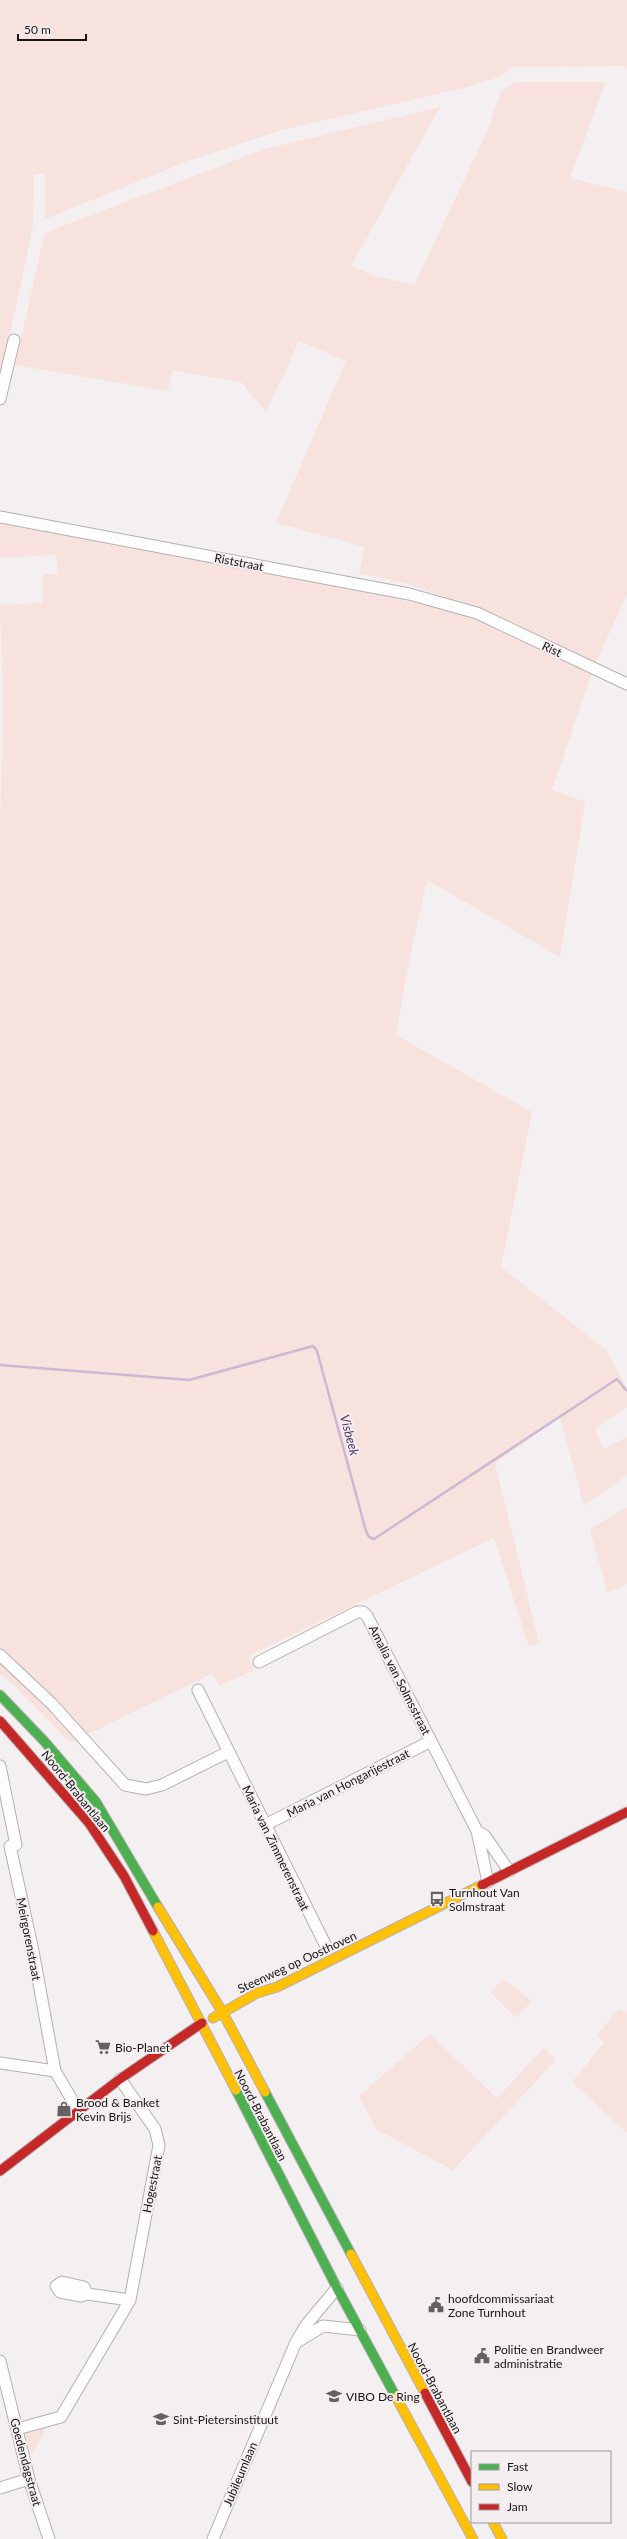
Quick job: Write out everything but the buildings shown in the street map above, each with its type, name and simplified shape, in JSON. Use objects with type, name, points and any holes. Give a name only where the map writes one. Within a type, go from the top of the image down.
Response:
[{"type":"main road","name":"Noord-Brabantlaan","points":[[0,1695],[46,1742],[96,1802],[197,1974],[222,2013],[471,2480]]},
{"type":"main road","name":"Noord-Brabantlaan","points":[[0,1721],[29,1752],[98,1836],[124,1876],[202,2023],[337,2288],[473,2539]]},
{"type":"main road","name":"Steenweg op Oosthoven","points":[[0,2171],[120,2079],[202,2023],[257,1993],[277,1987],[627,1812]]},
{"type":"main road","points":[[494,2523],[502,2539]]},
{"type":"street","points":[[0,399],[14,340]]},
{"type":"street","name":"Riststraat","points":[[0,517],[408,594],[477,613]]},
{"type":"street","name":"Rist","points":[[477,613],[627,684]]},
{"type":"street","name":"Amalia van Solmsstraat","points":[[259,1662],[357,1612],[363,1612],[367,1616],[477,1832],[488,1882]]},
{"type":"street","points":[[0,1655],[52,1704],[125,1785],[146,1789],[162,1785],[228,1752]]},
{"type":"street","name":"Maria van Zimmerenstraat","points":[[198,1690],[325,1944]]},
{"type":"street","name":"Maria van Hongarijestraat","points":[[265,1825],[431,1741]]},
{"type":"street","name":"Meirgorenstraat","points":[[0,1766],[16,1845],[10,1846],[33,1951],[55,2071],[78,2110]]},
{"type":"street","name":"Amalia van Solmsstraat","points":[[477,1832],[485,1836],[509,1871]]},
{"type":"street","points":[[0,2063],[55,2071]]},
{"type":"street","name":"Hogestraat","points":[[17,2429],[60,2417],[130,2300],[159,2145],[155,2128],[120,2079]]},
{"type":"street","name":"Jubileumlaan","points":[[212,2539],[296,2342],[306,2325],[337,2288]]},
{"type":"street","points":[[87,2294],[130,2300]]},
{"type":"street","points":[[296,2342],[323,2326],[360,2330]]},
{"type":"street","name":"Goedendagstraat","points":[[0,2361],[30,2482],[49,2539]]},
{"type":"street","points":[[0,2488],[30,2482]]},
{"type":"shaded area","points":[[0,0],[627,0],[627,69],[625,66],[512,67],[501,76],[468,87],[282,130],[188,161],[45,219],[45,174],[34,174],[33,226],[0,383]]},
{"type":"shaded area","points":[[515,82],[606,82],[570,178],[627,192],[627,595],[596,662],[489,611],[405,583],[359,573],[365,547],[276,523],[346,361],[299,341],[266,412],[241,382],[172,370],[168,391],[15,365],[43,240],[47,232],[265,149],[440,107],[351,266],[375,276],[414,285],[487,132],[500,93]]},
{"type":"shaded area","points":[[0,523],[356,589],[462,614],[592,672],[552,790],[585,802],[560,957],[427,880],[409,962],[396,1035],[532,1112],[501,1267],[607,1351],[627,1389],[627,1407],[595,1429],[604,1449],[627,1437],[627,1475],[584,1506],[560,1417],[495,1463],[539,1643],[529,1647],[494,1538],[248,1656],[254,1670],[219,1686],[213,1673],[70,1743],[13,1684],[0,1674],[0,828],[3,701],[0,605],[43,603],[43,574],[58,574],[56,555],[0,558]]},
{"type":"shaded area","points":[[627,1507],[627,1584],[607,1592],[590,1529]]},
{"type":"shaded area","points":[[503,1979],[532,2001],[516,2018],[490,1992]]},
{"type":"shaded area","points":[[619,2009],[624,2013],[627,2010],[627,2133],[572,2082],[604,2043],[597,2035]]},
{"type":"shaded area","points":[[430,2034],[497,2098],[544,2048],[556,2060],[453,2170],[376,2129],[359,2096]]},
{"type":"shaded area","points":[[43,2427],[45,2432],[33,2453],[29,2454],[25,2449],[24,2444],[25,2433]]},
{"type":"waterway","name":"Visbeek","points":[[0,1365],[189,1380],[313,1346],[317,1351],[366,1531],[369,1537],[374,1539],[617,1379],[626,1390]]},
{"type":"traffic: fast","points":[[0,1695],[45,1742],[96,1802],[158,1907]]},
{"type":"traffic: fast","points":[[236,2090],[337,2288],[396,2397]]},
{"type":"traffic: fast","points":[[265,2092],[351,2254]]},
{"type":"traffic: slow","points":[[213,2018],[257,1993],[277,1987],[482,1885]]},
{"type":"traffic: slow","points":[[158,1907],[223,2013],[265,2092]]},
{"type":"traffic: slow","points":[[153,1931],[236,2090]]},
{"type":"traffic: slow","points":[[351,2254],[425,2393]]},
{"type":"traffic: slow","points":[[396,2397],[473,2539]]},
{"type":"traffic: slow","points":[[494,2523],[502,2539]]},
{"type":"traffic: jam","points":[[0,1721],[89,1823],[124,1876],[153,1931]]},
{"type":"traffic: jam","points":[[482,1885],[627,1812]]},
{"type":"traffic: jam","points":[[0,2171],[120,2079],[202,2023]]},
{"type":"traffic: jam","points":[[425,2393],[471,2480]]},
{"type":"place","name":"Turnhout Van Solmstraat","points":[[437,1899]]},
{"type":"place","name":"Bio-Planet","points":[[103,2047]]},
{"type":"place","name":"Brood & Banket Kevin Brijs","points":[[64,2109]]},
{"type":"place","name":"hoofdcommissariaat Zone Turnhout","points":[[436,2305]]},
{"type":"place","name":"Politie en Brandweer administratie","points":[[482,2356]]},
{"type":"place","name":"VIBO De Ring","points":[[334,2396]]},
{"type":"place","name":"Sint-Pietersinstituut","points":[[161,2419]]}]
